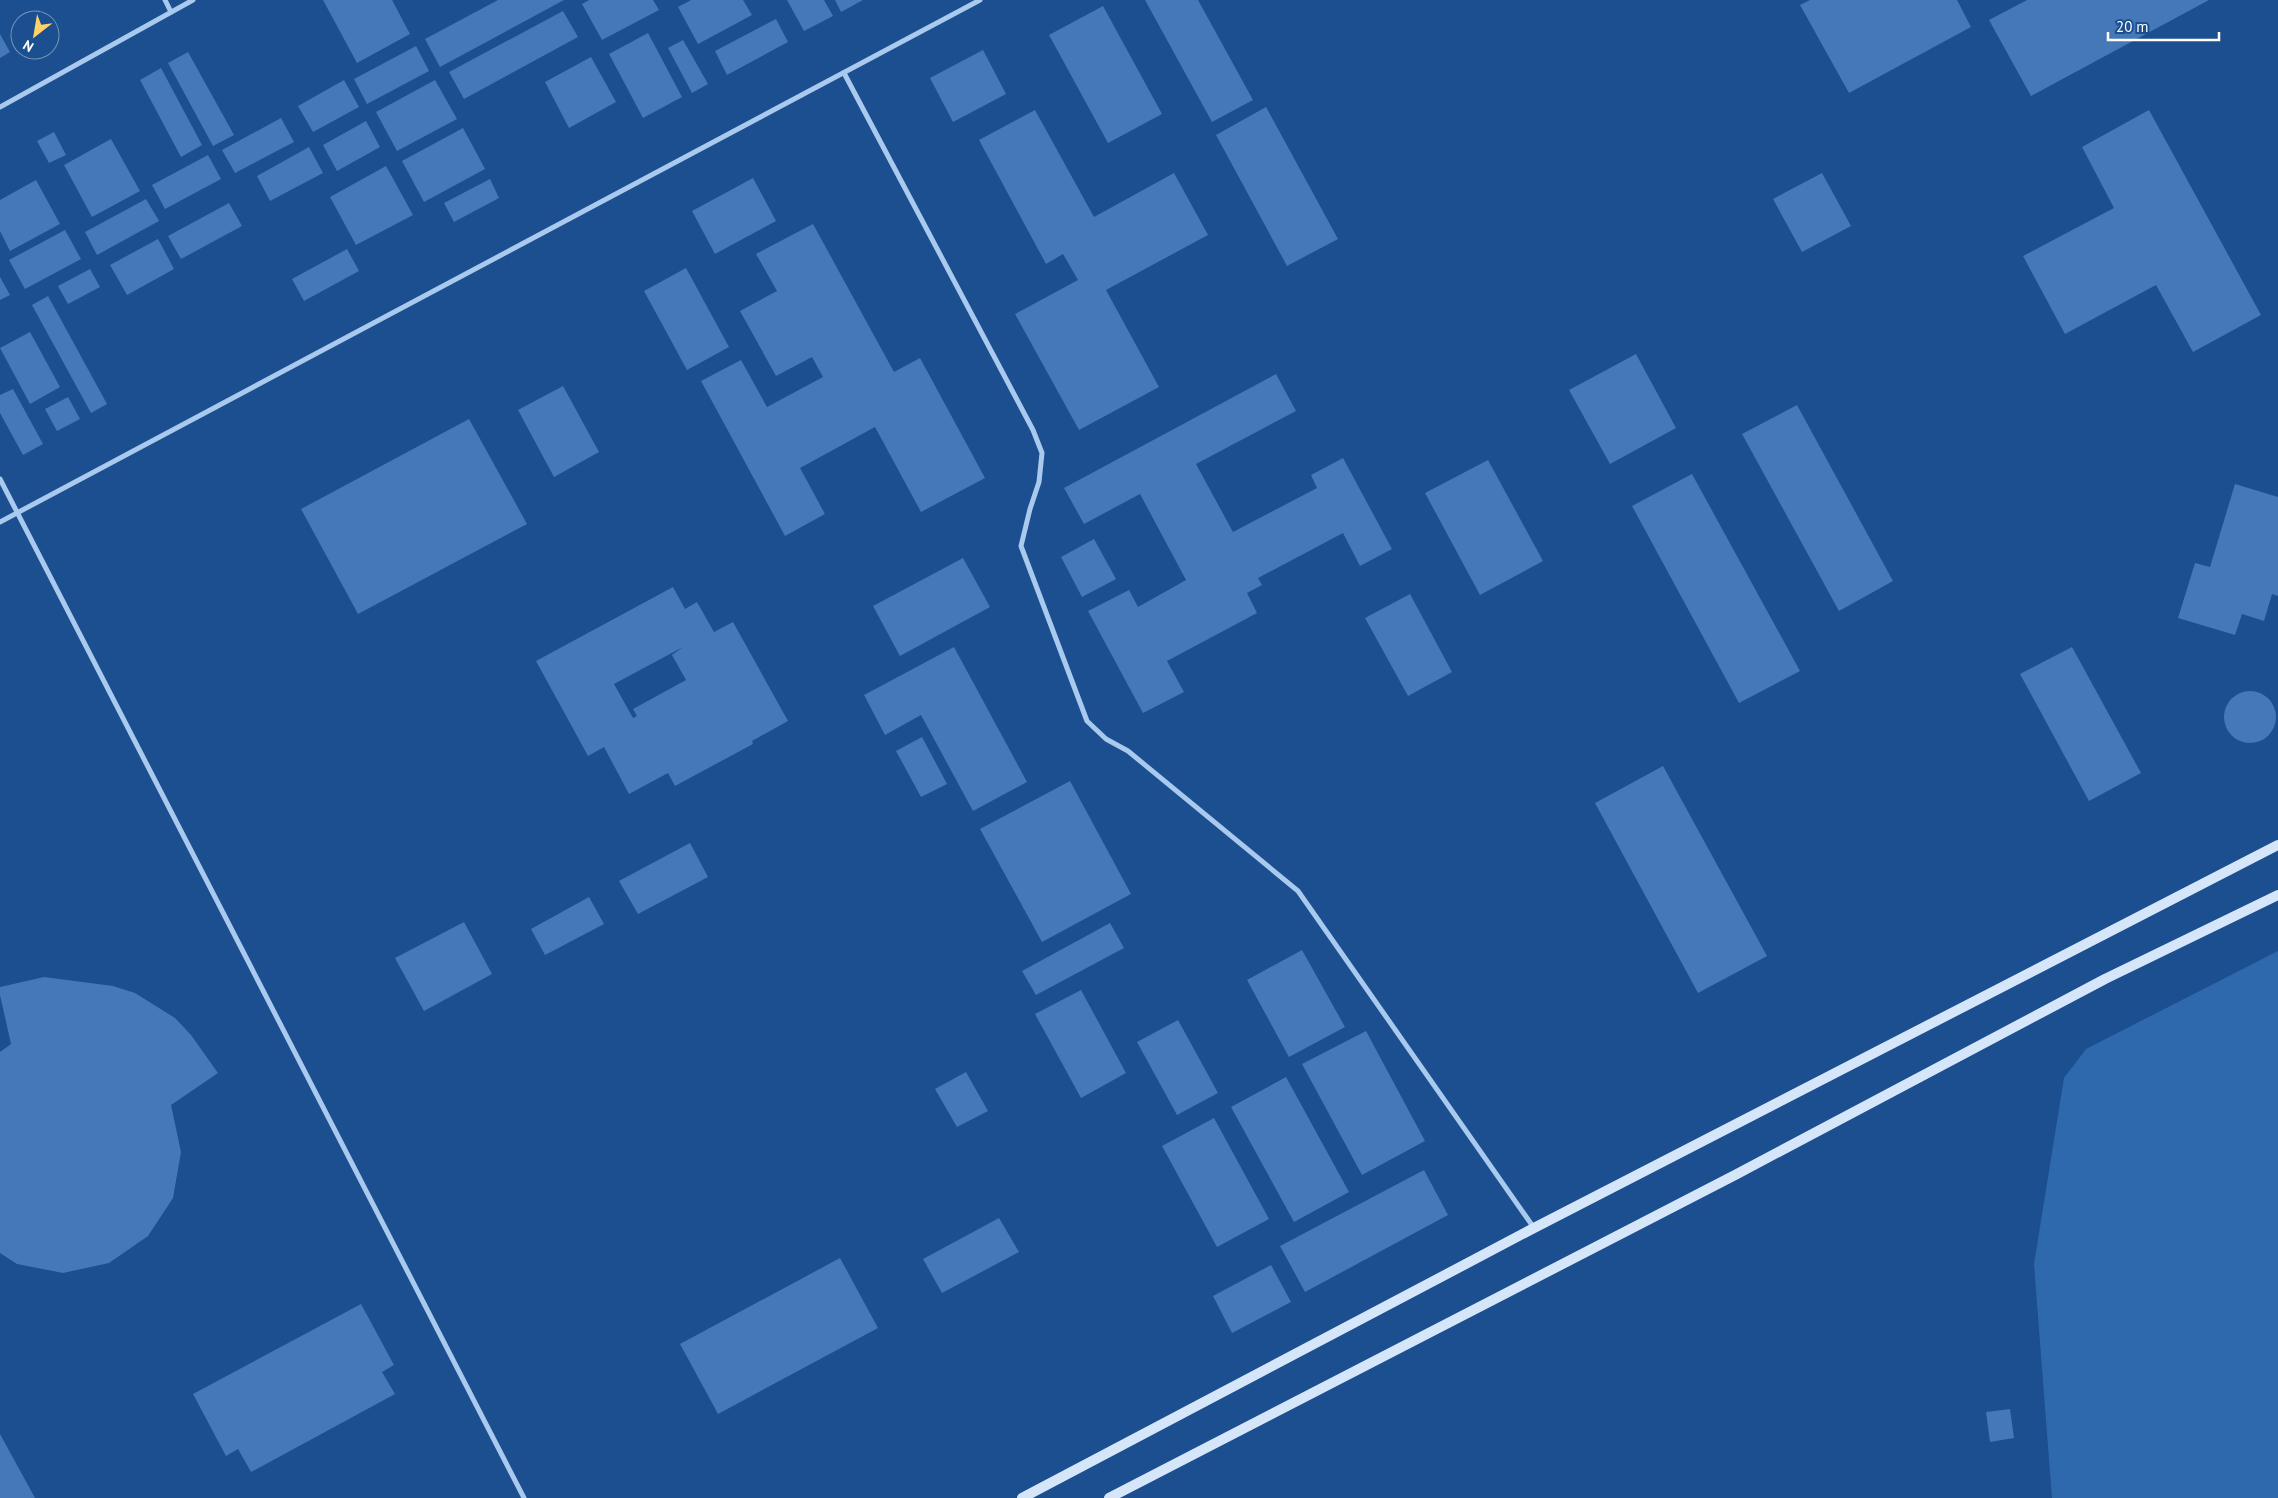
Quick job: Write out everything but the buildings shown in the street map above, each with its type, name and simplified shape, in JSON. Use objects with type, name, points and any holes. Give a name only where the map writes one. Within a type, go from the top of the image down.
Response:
[{"type":"main road","points":[[1022,1498],[1534,1228],[2278,846]]},
{"type":"main road","points":[[1109,1498],[1728,1178],[2105,979],[2278,895]]},
{"type":"street","points":[[165,0],[171,12]]},
{"type":"street","points":[[0,107],[193,0]]},
{"type":"street","points":[[966,0],[969,6]]},
{"type":"street","points":[[0,522],[980,0]]},
{"type":"street","points":[[844,72],[1033,430],[1042,453],[1039,482],[1021,546],[1087,721],[1106,738],[1128,752],[1298,891],[1534,1228]]},
{"type":"street","points":[[0,479],[524,1498]]},
{"type":"shaded area","points":[[2278,951],[2278,1498],[2052,1498],[2034,1264],[2064,1078],[2086,1049]]}]
